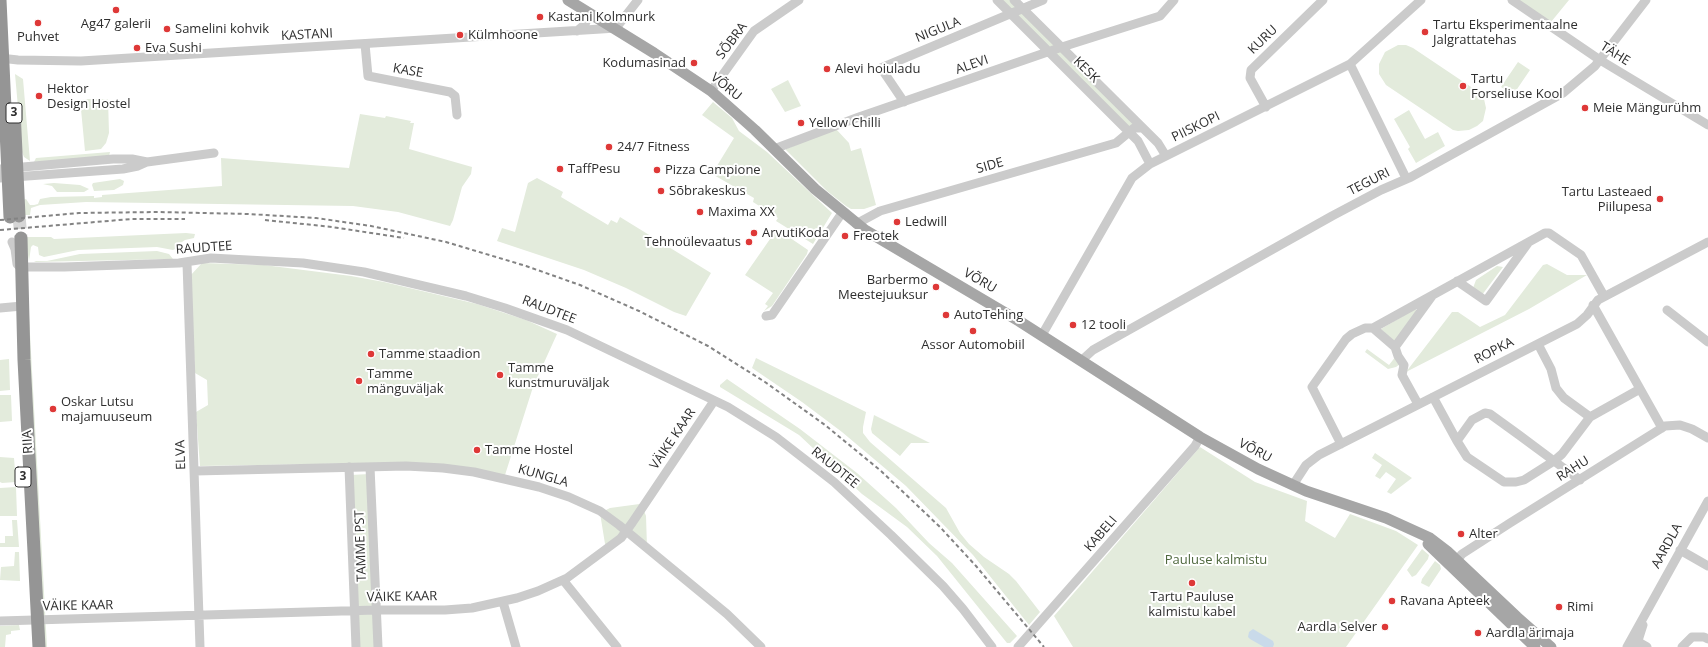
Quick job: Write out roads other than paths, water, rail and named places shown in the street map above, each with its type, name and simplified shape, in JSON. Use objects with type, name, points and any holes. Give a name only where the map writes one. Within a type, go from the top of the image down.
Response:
[{"type":"highway","name":"3","points":[[0,0],[12,149],[10,173],[16,214]]},
{"type":"highway","name":"3","points":[[4,58],[7,0]]},
{"type":"highway","name":"RIIA","points":[[18,306],[22,267],[15,239],[18,306],[34,619],[32,647]]},
{"type":"highway","name":"RIIA","points":[[34,619],[39,647]]},
{"type":"main road","name":"VÕRU","points":[[568,0],[616,28],[711,91],[815,189],[864,230],[1042,334],[1200,437],[1258,470],[1306,491],[1386,518],[1430,538],[1457,560],[1516,617],[1551,647]]},
{"type":"main road","name":"VÕRU","points":[[1413,530],[1534,647]]},
{"type":"street","points":[[616,28],[638,0]]},
{"type":"street","name":"SÕBRA","points":[[711,91],[754,31],[799,0]]},
{"type":"street","name":"KESK","points":[[997,0],[1129,131],[1138,141],[1150,164]]},
{"type":"street","name":"KESK","points":[[1014,0],[1158,144],[1166,156]]},
{"type":"street","name":"NIGULA","points":[[904,102],[880,68],[1043,0]]},
{"type":"street","name":"ALEVI","points":[[774,149],[816,132],[1062,47],[1160,16],[1174,0]]},
{"type":"street","name":"KURU","points":[[1266,107],[1250,78],[1250,70],[1323,0]]},
{"type":"street","name":"PIISKOPI","points":[[1042,334],[1132,178],[1150,164],[1350,64],[1421,0]]},
{"type":"street","name":"TÄHE","points":[[1512,0],[1600,60],[1708,125]]},
{"type":"street","name":"TEGURI","points":[[1082,360],[1093,350],[1374,193],[1412,176],[1564,93],[1589,73],[1646,0]]},
{"type":"street","points":[[577,31],[584,26],[586,22],[585,14],[580,7]]},
{"type":"street","name":"KASTANI","points":[[4,58],[81,61],[616,28]]},
{"type":"street","name":"KASE","points":[[365,44],[368,76],[450,92],[455,96],[457,115]]},
{"type":"street","points":[[1350,64],[1406,178]]},
{"type":"street","points":[[1129,131],[1134,128],[1142,128]]},
{"type":"street","name":"SIDE","points":[[856,224],[880,211],[1116,143],[1129,131]]},
{"type":"street","points":[[12,149],[21,159],[32,166]]},
{"type":"street","points":[[10,173],[123,169],[138,166],[147,162],[214,153]]},
{"type":"street","points":[[10,173],[32,166],[113,159],[132,159],[147,162]]},
{"type":"street","points":[[10,173],[22,184],[14,194]]},
{"type":"street","points":[[10,173],[16,214]]},
{"type":"street","points":[[766,316],[772,315],[842,213]]},
{"type":"street","points":[[1341,444],[1312,387],[1346,339],[1365,328],[1373,328],[1457,280],[1545,233],[1549,233],[1581,255],[1604,296]]},
{"type":"street","points":[[1457,280],[1486,301],[1529,241]]},
{"type":"street","name":"ROPKA","points":[[1293,485],[1299,474],[1313,460],[1418,404],[1577,324],[1587,315],[1598,300],[1604,296],[1708,242]]},
{"type":"street","name":"RAUDTEE","points":[[22,267],[187,263],[211,258],[303,263],[400,279],[466,296],[567,330],[740,413],[814,466],[891,534],[943,586],[992,647]]},
{"type":"street","name":"ELVA","points":[[187,263],[200,647]]},
{"type":"street","points":[[1396,347],[1434,294]]},
{"type":"street","points":[[1594,305],[1662,428]]},
{"type":"street","points":[[0,308],[18,306]]},
{"type":"street","points":[[1667,310],[1708,342]]},
{"type":"street","points":[[1373,328],[1396,347],[1398,356],[1404,366],[1402,375],[1418,404]]},
{"type":"street","points":[[1538,344],[1550,369],[1556,388],[1564,398],[1590,417]]},
{"type":"street","points":[[1433,397],[1467,457],[1504,482],[1516,482],[1524,480],[1554,461],[1562,454],[1590,417],[1640,388]]},
{"type":"street","name":"VÄIKE KAAR","points":[[0,621],[376,610],[445,610],[472,608],[503,602],[538,591],[563,580],[620,538],[714,401]]},
{"type":"street","points":[[1457,441],[1472,420],[1485,414],[1490,414],[1580,480]]},
{"type":"street","name":"RAHU","points":[[1457,560],[1462,554],[1510,523],[1665,426],[1680,425],[1692,429],[1708,438]]},
{"type":"street","name":"KABELI","points":[[1018,647],[1190,452],[1200,437]]},
{"type":"street","name":"KUNGLA","points":[[194,472],[406,466],[443,468],[474,472],[532,486],[569,497],[600,511],[626,530],[727,614],[761,647]]},
{"type":"street","name":"TAMME PST","points":[[370,467],[378,647]]},
{"type":"street","name":"TAMME PST","points":[[349,468],[356,647]]},
{"type":"street","name":"AARDLA","points":[[1627,647],[1636,642],[1649,605],[1708,501]]},
{"type":"street","points":[[1680,550],[1708,566]]},
{"type":"street","points":[[563,580],[617,647]]},
{"type":"street","points":[[503,602],[516,647]]},
{"type":"street","points":[[1682,647],[1686,641],[1692,637],[1708,638]]},
{"type":"street","points":[[1624,647],[1636,642],[1647,647]]},
{"type":"water","points":[[1253,629],[1273,641],[1273,647],[1264,647],[1250,639],[1248,637],[1249,632]]},
{"type":"tunnel","points":[[19,216],[21,238]]},
{"type":"railway","points":[[0,220],[79,213],[158,212],[248,214],[316,218],[371,226],[446,242],[526,266],[580,285],[639,311],[708,346],[765,382],[825,425],[881,471],[940,527],[976,566],[1044,647]]},
{"type":"railway","points":[[0,230],[132,219],[185,219]]},
{"type":"railway","points":[[265,220],[332,227],[404,238]]},
{"type":"place","name":"Ag47 galerii","points":[[116,10]]},
{"type":"place","name":"Kastani Kolmnurk","points":[[540,17]]},
{"type":"place","name":"Puhvet","points":[[38,23]]},
{"type":"place","name":"Samelini kohvik","points":[[167,29]]},
{"type":"place","name":"Tartu Eksperimentaalne Jalgrattatehas","points":[[1425,32]]},
{"type":"place","name":"Külmhoone","points":[[460,35]]},
{"type":"place","name":"Eva Sushi","points":[[137,48]]},
{"type":"place","name":"Kodumasinad","points":[[694,63]]},
{"type":"place","name":"Alevi hoiuladu","points":[[827,69]]},
{"type":"place","name":"Tartu Forseliuse Kool","points":[[1463,86]]},
{"type":"place","name":"Hektor Design Hostel","points":[[39,96]]},
{"type":"place","name":"Meie Mängurühm","points":[[1585,108]]},
{"type":"place","name":"Yellow Chilli","points":[[801,123]]},
{"type":"place","name":"24/7 Fitness","points":[[609,147]]},
{"type":"place","name":"TaffPesu","points":[[560,169]]},
{"type":"place","name":"Pizza Campione","points":[[657,170]]},
{"type":"place","name":"Sõbrakeskus","points":[[661,191]]},
{"type":"place","name":"Tartu Lasteaed Piilupesa","points":[[1660,199]]},
{"type":"place","name":"Maxima XX","points":[[700,212]]},
{"type":"place","name":"Ledwill","points":[[897,222]]},
{"type":"place","name":"ArvutiKoda","points":[[754,233]]},
{"type":"place","name":"Freotek","points":[[845,236]]},
{"type":"place","name":"Tehnoülevaatus","points":[[749,242]]},
{"type":"place","name":"Barbermo Meestejuuksur","points":[[936,287]]},
{"type":"place","name":"AutoTehing","points":[[946,315]]},
{"type":"place","name":"12 tooli","points":[[1073,325]]},
{"type":"place","name":"Assor Automobiil","points":[[973,331]]},
{"type":"place","name":"Tamme staadion","points":[[371,354]]},
{"type":"place","name":"Tamme kunstmuruväljak","points":[[500,375]]},
{"type":"place","name":"Tamme mänguväljak","points":[[359,381]]},
{"type":"place","name":"Oskar Lutsu majamuuseum","points":[[53,409]]},
{"type":"place","name":"Tamme Hostel","points":[[477,450]]},
{"type":"place","name":"Alter","points":[[1461,534]]},
{"type":"place","name":"Tartu Pauluse kalmistu kabel","points":[[1192,583]]},
{"type":"place","name":"Ravana Apteek","points":[[1392,601]]},
{"type":"place","name":"Rimi","points":[[1559,607]]},
{"type":"place","name":"Aardla Selver","points":[[1385,627]]},
{"type":"place","name":"Aardla ärimaja","points":[[1478,633]]},
{"type":"park label","name":"Pauluse kalmistu","points":[[1216,560]]}]
